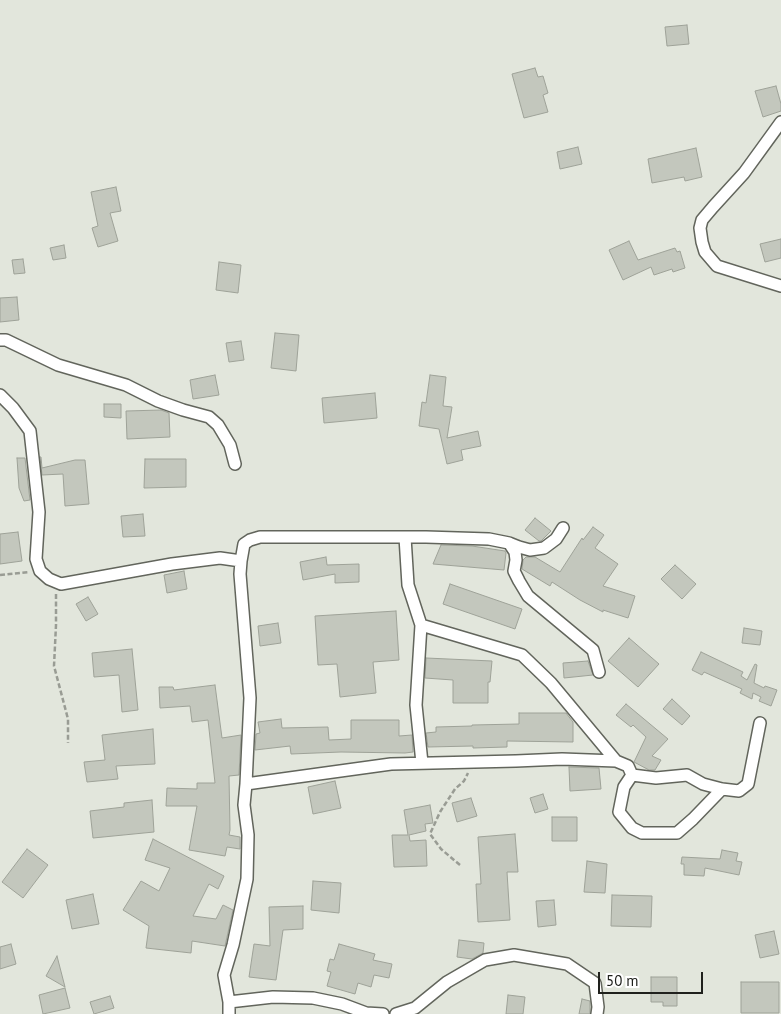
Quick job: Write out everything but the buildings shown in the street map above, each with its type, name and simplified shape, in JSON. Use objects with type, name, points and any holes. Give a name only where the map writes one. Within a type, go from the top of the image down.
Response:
[{"type":"street","points":[[781,122],[744,173],[702,220],[700,228],[704,252],[717,266],[781,286]]},
{"type":"street","points":[[0,340],[6,340],[58,365],[126,385],[158,401],[209,418],[218,426],[230,446],[235,464]]},
{"type":"street","points":[[0,395],[30,431],[39,512],[36,559],[40,571],[49,579],[61,584],[200,560],[220,558],[241,561]]},
{"type":"street","points":[[229,1014],[229,1002],[224,975],[233,945],[247,879],[248,835],[244,805],[250,698],[240,574],[244,544],[260,537],[405,537],[489,539],[530,550],[544,548],[556,539],[563,528]]},
{"type":"street","points":[[405,537],[408,585],[421,625],[416,705],[422,763]]},
{"type":"street","points":[[509,543],[516,560],[514,571],[528,596],[593,650],[598,672]]},
{"type":"street","points":[[421,625],[522,655],[551,683],[616,761]]},
{"type":"street","points":[[632,775],[656,778],[686,775],[703,784],[722,790],[739,791],[748,784],[760,723]]},
{"type":"street","points":[[246,784],[391,764],[475,761],[562,759],[616,761],[628,766],[632,775]]},
{"type":"street","points":[[632,775],[624,787],[619,812],[632,828],[642,833],[677,833],[722,790]]},
{"type":"street","points":[[396,1014],[415,1008],[446,982],[485,960],[514,955],[567,964],[595,984],[597,1014]]},
{"type":"street","points":[[229,1002],[273,997],[313,998],[342,1004],[366,1012],[384,1014]]},
{"type":"path","points":[[0,575],[40,571]]},
{"type":"path","points":[[56,583],[54,666],[68,719],[68,743]]},
{"type":"path","points":[[460,865],[441,849],[430,834],[440,812],[455,789],[464,781],[475,761]]}]
